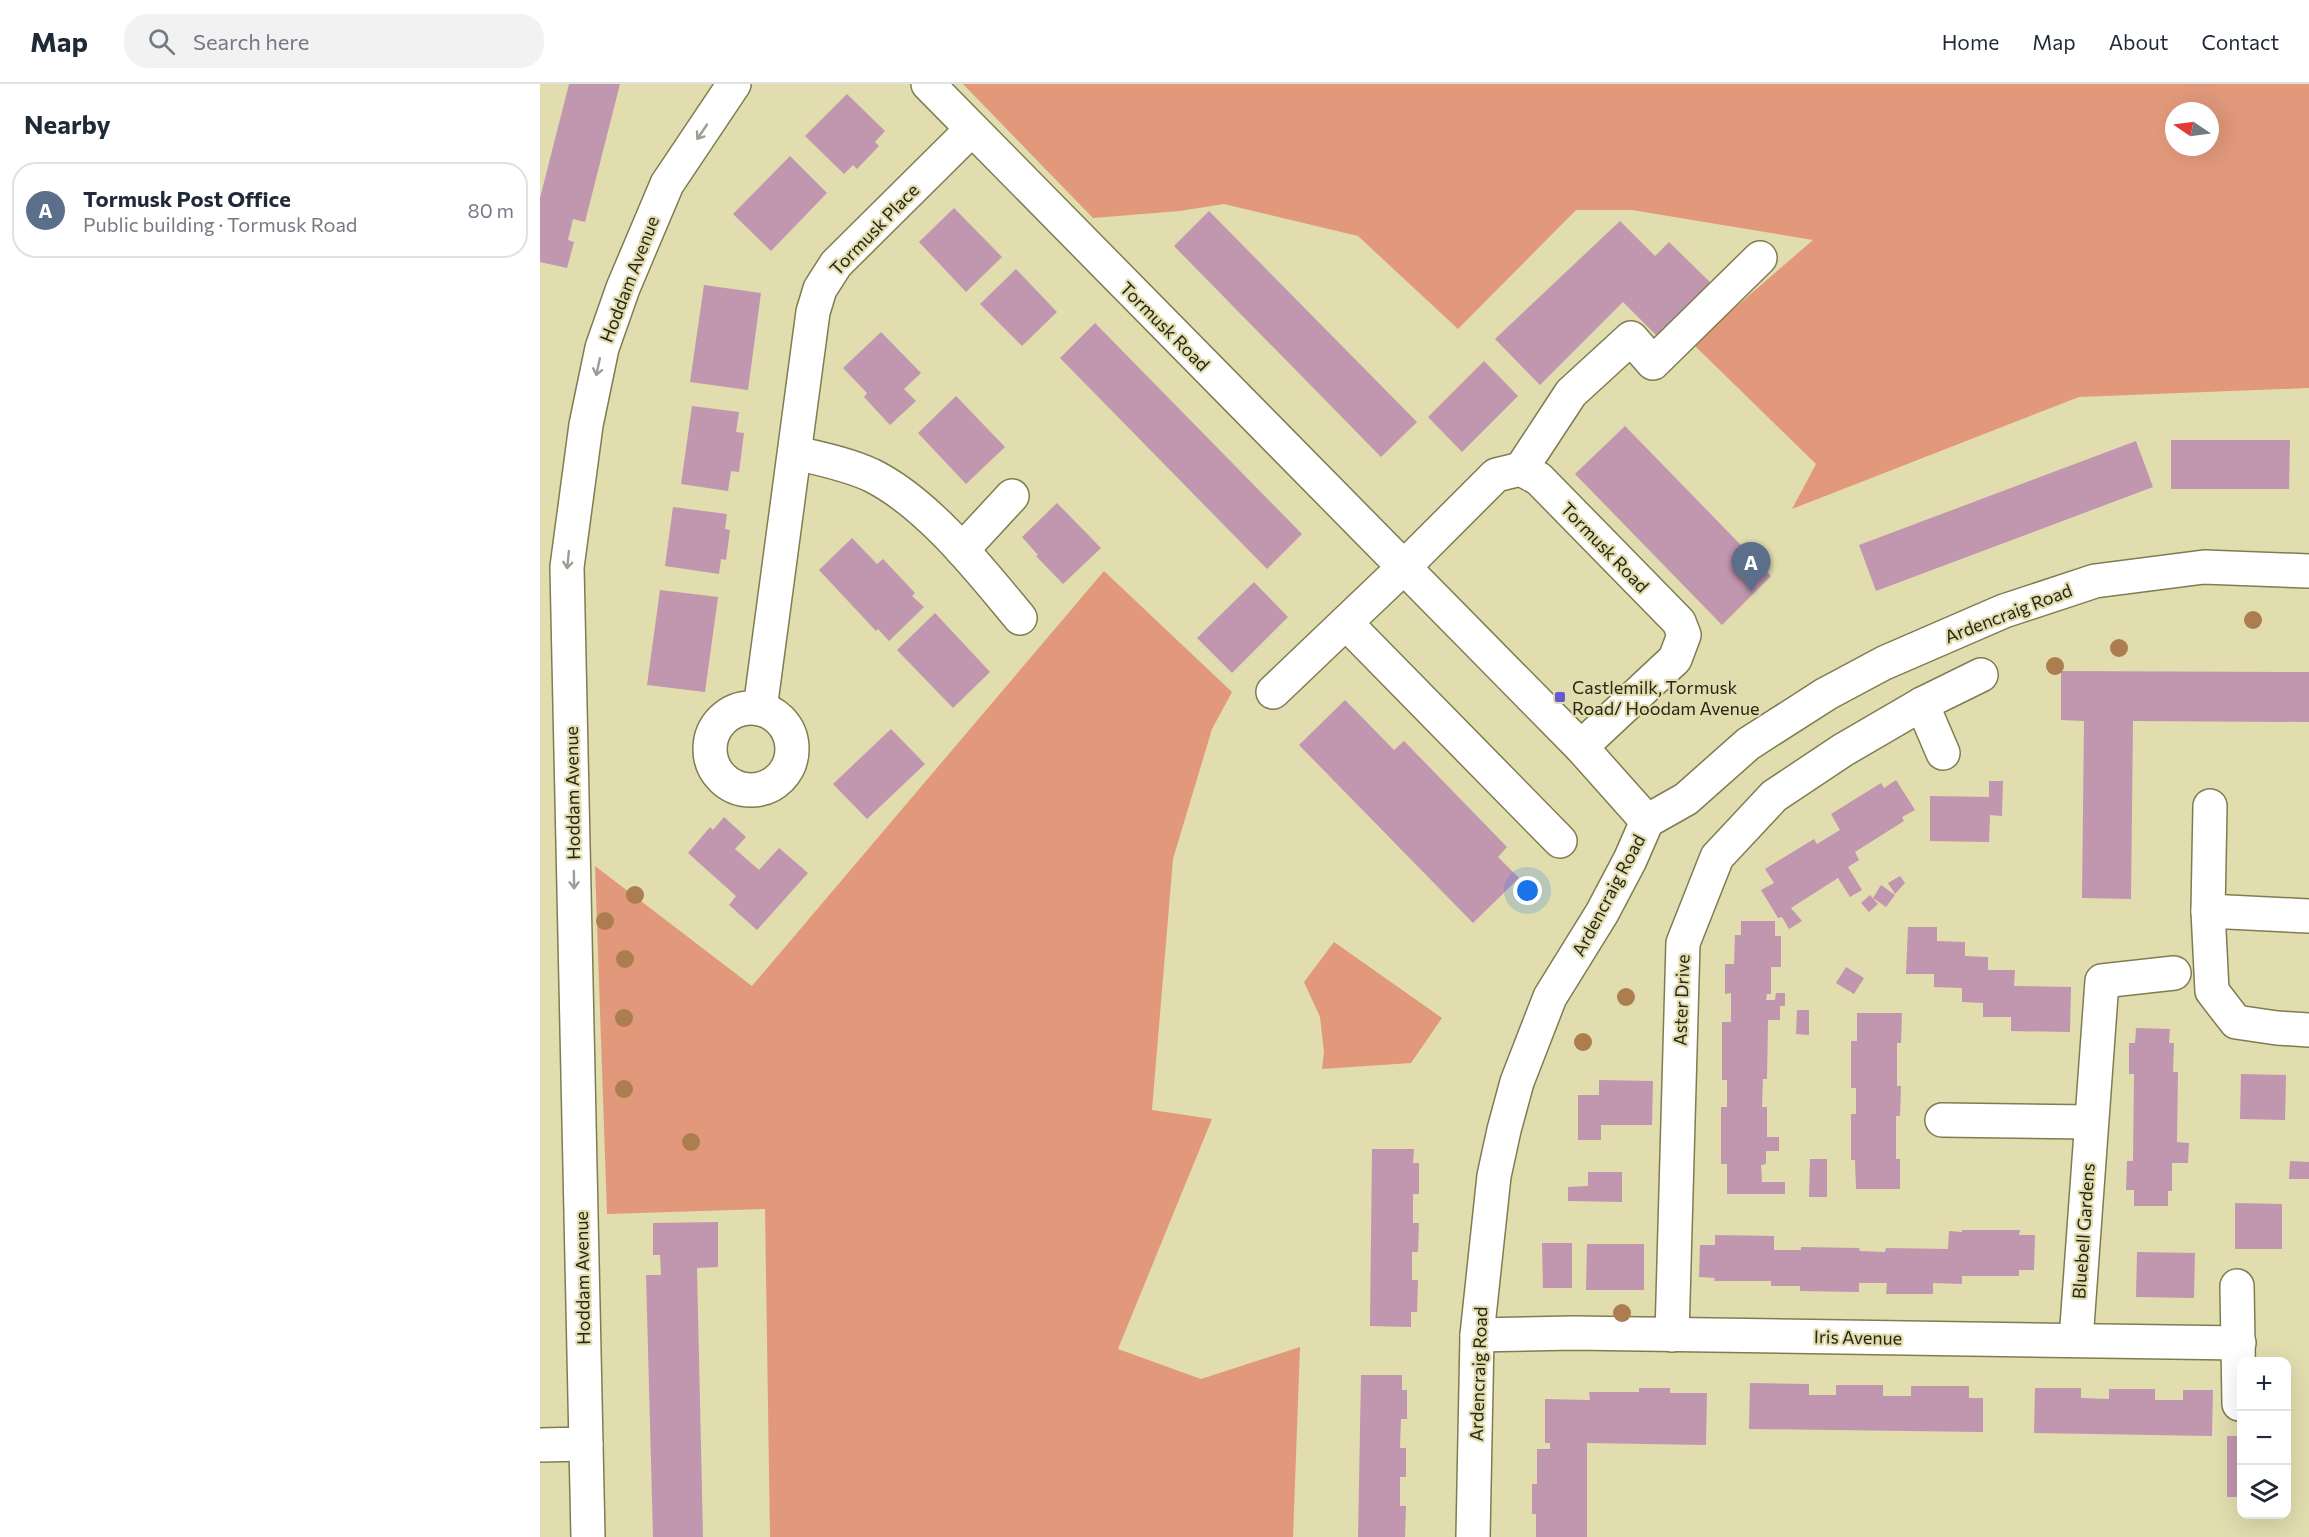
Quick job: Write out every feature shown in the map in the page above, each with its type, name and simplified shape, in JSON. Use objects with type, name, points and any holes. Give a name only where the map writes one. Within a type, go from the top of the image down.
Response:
[{"type":"street","name":"Hoddam Avenue","points":[[588,1537],[567,567],[586,425],[602,348],[622,288],[667,184],[734,84]]},
{"type":"street","name":"Tormusk Road","points":[[928,84],[1581,747],[1647,821]]},
{"type":"street","name":"Tormusk Place","points":[[760,709],[813,312],[820,289],[836,264],[972,130]]},
{"type":"street","points":[[1273,692],[1496,475],[1521,469],[1572,393],[1631,338],[1653,363],[1760,258]]},
{"type":"street","points":[[795,453],[840,463],[898,490],[962,550],[1020,618]]},
{"type":"street","name":"Tormusk Road","points":[[1521,469],[1539,479],[1678,622],[1684,635],[1674,659],[1581,747]]},
{"type":"street","points":[[962,550],[1012,496]]},
{"type":"street","name":"Ardencraig Road","points":[[1473,1537],[1477,1335],[1494,1176],[1517,1082],[1550,997],[1602,914],[1647,821],[1686,799],[1748,744],[1826,694],[1884,663],[2004,611],[2096,581],[2193,568],[2309,572]]},
{"type":"street","points":[[1346,623],[1560,841]]},
{"type":"street","name":"Aster Drive","points":[[1672,1335],[1683,943],[1717,857],[1774,796],[1843,750],[1922,704],[1981,675]]},
{"type":"street","points":[[1922,704],[1942,753]]},
{"type":"street","points":[[2210,806],[2208,911],[2212,991],[2236,1022],[2277,1028],[2309,1029]]},
{"type":"street","points":[[2208,911],[2309,916]]},
{"type":"street","name":"Bluebell Gardens","points":[[2076,1340],[2102,981],[2174,973]]},
{"type":"street","points":[[1942,1120],[2090,1122]]},
{"type":"street","points":[[2237,1286],[2239,1357]]},
{"type":"street","name":"Iris Avenue","points":[[1477,1335],[1573,1333],[2239,1343]]},
{"type":"street","points":[[540,1445],[586,1444]]},
{"type":"shaded area","points":[[963,84],[2309,84],[2309,388],[2079,397],[1792,509],[1816,464],[1693,344],[1813,240],[1632,210],[1576,210],[1458,329],[1358,236],[1224,204],[1180,211],[1093,218]]},
{"type":"shaded area","points":[[1104,571],[1232,692],[1212,729],[1173,859],[1152,1110],[1212,1119],[1118,1349],[1201,1379],[1300,1347],[1293,1537],[770,1537],[765,1209],[607,1214],[595,866],[752,986]]},
{"type":"shaded area","points":[[1334,942],[1442,1018],[1411,1063],[1322,1069],[1324,1052],[1320,1017],[1304,982]]},
{"type":"building","points":[[569,84],[620,84],[585,222],[573,219],[568,240],[574,242],[567,268],[540,262],[540,198]]},
{"type":"building","points":[[847,94],[885,131],[875,142],[879,146],[857,169],[853,165],[844,174],[805,136]]},
{"type":"building","points":[[790,156],[827,193],[771,251],[733,214]]},
{"type":"building","points":[[954,208],[1002,257],[966,292],[919,242]]},
{"type":"building","points":[[1209,211],[1417,422],[1381,457],[1174,246]]},
{"type":"building","points":[[1620,221],[1655,256],[1669,242],[1716,288],[1662,341],[1623,302],[1540,385],[1495,339]]},
{"type":"building","points":[[1016,269],[1057,312],[1022,346],[980,304]]},
{"type":"building","points":[[704,285],[761,293],[748,390],[690,382]]},
{"type":"building","points":[[1095,323],[1302,534],[1267,569],[1060,358]]},
{"type":"building","points":[[881,332],[921,373],[904,389],[916,401],[890,425],[864,397],[867,393],[843,368]]},
{"type":"building","points":[[1484,361],[1518,396],[1462,452],[1428,417]]},
{"type":"building","points":[[956,396],[1005,447],[966,484],[918,433]]},
{"type":"building","points":[[692,406],[739,412],[736,432],[744,433],[739,472],[731,471],[728,491],[681,484]]},
{"type":"building","points":[[1625,426],[1771,576],[1722,625],[1575,474]]},
{"type":"building","points":[[2171,440],[2290,440],[2289,489],[2171,489]]},
{"type":"building","points":[[2136,441],[2153,487],[1876,591],[1859,545]]},
{"type":"building","points":[[1057,503],[1101,548],[1063,584],[1036,556],[1038,555],[1022,537]]},
{"type":"building","points":[[673,507],[727,514],[725,529],[730,530],[726,560],[721,559],[719,574],[665,566]]},
{"type":"building","points":[[852,538],[877,564],[883,559],[915,593],[912,596],[924,607],[889,641],[878,629],[876,631],[819,570]]},
{"type":"building","points":[[1254,582],[1288,617],[1232,673],[1197,638]]},
{"type":"building","points":[[660,590],[718,597],[705,692],[647,685]]},
{"type":"building","points":[[935,613],[990,672],[953,708],[897,650]]},
{"type":"building","points":[[2061,671],[2309,672],[2309,722],[2133,721],[2131,899],[2082,898],[2084,721],[2061,720]]},
{"type":"building","points":[[1345,700],[1394,750],[1404,741],[1507,847],[1498,857],[1519,878],[1473,923],[1299,745]]},
{"type":"building","points":[[891,729],[925,764],[867,819],[833,784]]},
{"type":"building","points":[[1896,780],[1915,810],[1902,817],[1904,821],[1855,852],[1859,860],[1848,867],[1862,890],[1850,897],[1838,878],[1791,908],[1802,921],[1789,929],[1782,917],[1778,918],[1761,890],[1774,883],[1765,869],[1814,839],[1817,844],[1840,830],[1831,814],[1881,783],[1884,788]]},
{"type":"building","points":[[1989,781],[2003,781],[2002,816],[1990,815],[1989,842],[1930,841],[1930,796],[1989,797]]},
{"type":"building","points":[[724,817],[746,837],[735,849],[759,870],[779,848],[808,873],[757,930],[729,905],[736,896],[688,853],[710,827],[713,830]]},
{"type":"building","points":[[1900,876],[1905,883],[1895,894],[1888,883]]},
{"type":"building","points":[[1881,885],[1895,895],[1886,907],[1873,898]]},
{"type":"building","points":[[1870,895],[1878,904],[1869,912],[1861,903]]},
{"type":"building","points":[[1741,921],[1775,921],[1775,936],[1781,936],[1781,967],[1771,967],[1771,994],[1767,994],[1766,1000],[1775,1000],[1776,993],[1785,993],[1785,1006],[1780,1006],[1780,1020],[1768,1020],[1767,1079],[1763,1079],[1762,1107],[1767,1107],[1767,1137],[1779,1137],[1779,1151],[1766,1151],[1766,1164],[1761,1165],[1762,1182],[1785,1182],[1785,1194],[1727,1194],[1727,1164],[1721,1164],[1721,1107],[1727,1107],[1727,1080],[1722,1080],[1722,1022],[1731,1022],[1731,993],[1725,994],[1725,964],[1734,964],[1735,935],[1741,935]]},
{"type":"building","points":[[1908,927],[1937,927],[1937,941],[1965,942],[1965,956],[1988,957],[1988,970],[2015,970],[2014,986],[2071,987],[2070,1032],[2011,1031],[2011,1017],[1983,1017],[1983,1003],[1962,1002],[1962,988],[1934,987],[1934,974],[1906,974]]},
{"type":"building","points":[[1846,967],[1864,978],[1854,994],[1836,983]]},
{"type":"building","points":[[1797,1010],[1809,1010],[1809,1035],[1796,1034]]},
{"type":"building","points":[[1857,1013],[1902,1013],[1901,1043],[1897,1043],[1897,1086],[1901,1086],[1900,1116],[1896,1116],[1896,1159],[1900,1159],[1900,1189],[1856,1189],[1855,1160],[1851,1160],[1851,1114],[1856,1114],[1856,1088],[1851,1088],[1851,1041],[1857,1041]]},
{"type":"building","points":[[2136,1028],[2170,1029],[2169,1043],[2174,1043],[2173,1072],[2178,1072],[2177,1142],[2189,1143],[2188,1163],[2172,1163],[2172,1191],[2168,1191],[2168,1206],[2134,1206],[2134,1190],[2126,1190],[2127,1161],[2133,1161],[2134,1074],[2129,1074],[2129,1043],[2135,1043]]},
{"type":"building","points":[[2241,1074],[2286,1075],[2285,1120],[2240,1119]]},
{"type":"building","points":[[1599,1080],[1653,1081],[1652,1125],[1601,1125],[1601,1140],[1578,1140],[1578,1095],[1599,1095]]},
{"type":"building","points":[[1372,1149],[1414,1149],[1413,1163],[1419,1163],[1419,1194],[1413,1194],[1413,1223],[1419,1223],[1418,1252],[1412,1252],[1412,1280],[1418,1280],[1417,1312],[1411,1312],[1411,1327],[1370,1326]]},
{"type":"building","points":[[1810,1159],[1827,1159],[1827,1197],[1809,1197]]},
{"type":"building","points":[[2290,1161],[2309,1162],[2309,1179],[2289,1179]]},
{"type":"building","points":[[1588,1172],[1622,1172],[1622,1202],[1568,1201],[1568,1187],[1588,1186]]},
{"type":"building","points":[[2235,1203],[2282,1204],[2282,1249],[2235,1249]]},
{"type":"building","points":[[718,1222],[718,1267],[697,1268],[703,1537],[653,1537],[646,1275],[661,1275],[660,1255],[653,1255],[653,1223]]},
{"type":"building","points":[[1962,1230],[2020,1230],[2019,1235],[2035,1235],[2034,1270],[2019,1270],[2019,1276],[1962,1276],[1962,1284],[1933,1283],[1933,1294],[1886,1294],[1887,1283],[1859,1283],[1859,1292],[1800,1291],[1800,1286],[1771,1286],[1771,1281],[1714,1281],[1715,1278],[1699,1277],[1700,1245],[1715,1245],[1715,1235],[1774,1236],[1774,1250],[1801,1250],[1801,1247],[1859,1248],[1860,1251],[1885,1252],[1886,1248],[1948,1249],[1949,1231],[1962,1232]]},
{"type":"building","points":[[1542,1243],[1572,1243],[1572,1288],[1543,1288]]},
{"type":"building","points":[[1587,1244],[1644,1244],[1644,1290],[1586,1290]]},
{"type":"building","points":[[2137,1252],[2195,1253],[2194,1298],[2136,1297]]},
{"type":"building","points":[[1361,1375],[1402,1375],[1402,1390],[1407,1390],[1407,1419],[1401,1419],[1400,1448],[1406,1448],[1406,1477],[1400,1477],[1400,1506],[1406,1506],[1405,1537],[1358,1537]]},
{"type":"building","points":[[1750,1383],[1809,1384],[1809,1395],[1836,1395],[1836,1385],[1883,1385],[1883,1396],[1911,1396],[1911,1386],[1969,1386],[1969,1398],[1983,1398],[1983,1432],[1749,1429]]},
{"type":"building","points":[[1639,1388],[1670,1388],[1670,1393],[1707,1393],[1706,1445],[1587,1443],[1587,1537],[1536,1537],[1536,1514],[1532,1514],[1532,1484],[1537,1484],[1537,1449],[1550,1449],[1550,1443],[1545,1443],[1545,1399],[1590,1400],[1589,1392],[1639,1392]]},
{"type":"building","points":[[2035,1388],[2081,1388],[2081,1398],[2109,1399],[2109,1389],[2155,1389],[2155,1400],[2183,1400],[2183,1390],[2213,1390],[2212,1436],[2034,1433]]},
{"type":"building","points":[[2227,1436],[2237,1436],[2237,1497],[2227,1497]]},
{"type":"place","name":"Tormusk Post Office","points":[[1751,592]]},
{"type":"place","name":"Castlemilk, Tormusk Road/ Hoodam Avenue","points":[[1560,697]]}]
